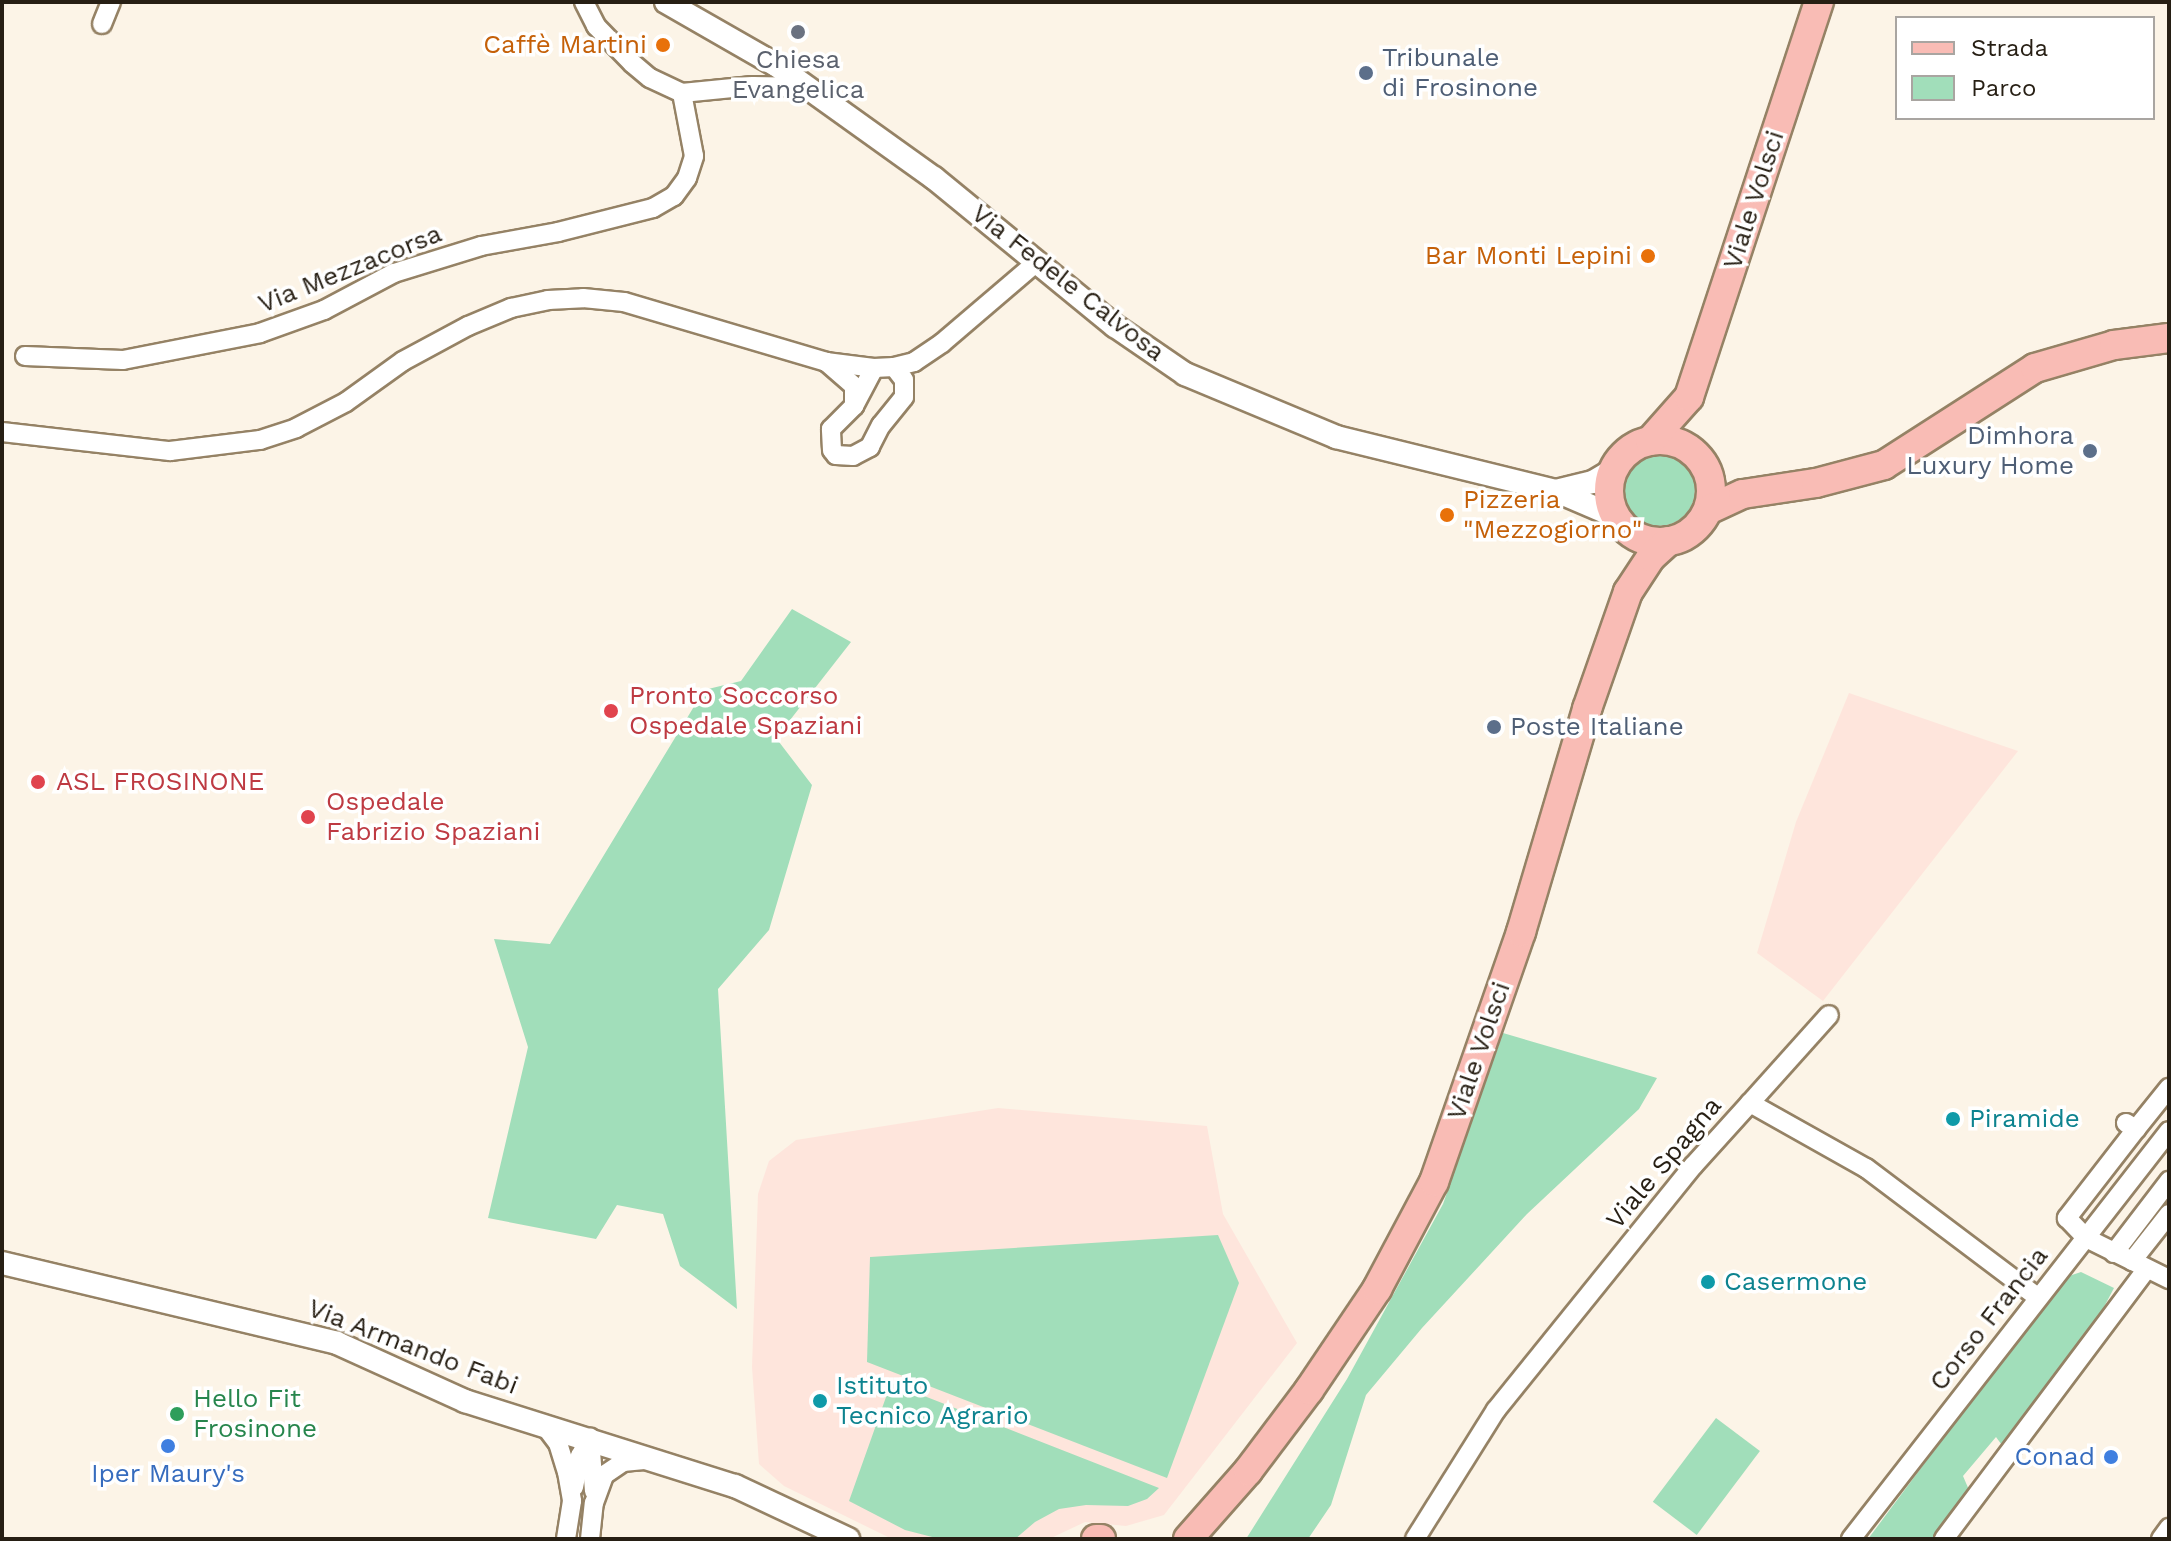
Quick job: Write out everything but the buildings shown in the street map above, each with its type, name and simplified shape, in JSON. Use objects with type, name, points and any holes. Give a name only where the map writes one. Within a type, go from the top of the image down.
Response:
[{"type":"main road","name":"Viale Volsci","points":[[1650,441],[1689,397],[1819,2]]},
{"type":"main road","points":[[1708,510],[1734,497],[1774,487],[1816,483],[1884,465],[2035,368],[2114,345],[2169,338]]},
{"type":"main road","name":"Viale Volsci","points":[[1689,397],[1699,458]]},
{"type":"main road","points":[[1699,458],[1711,491],[1708,510],[1695,529],[1669,541],[1645,539],[1621,522],[1610,493],[1615,469],[1632,449],[1650,441],[1669,441],[1699,458],[1737,481],[1774,487]]},
{"type":"main road","name":"Viale Volsci","points":[[1621,522],[1628,592]]},
{"type":"main road","name":"Viale Volsci","points":[[1193,1532],[1248,1471],[1309,1390],[1377,1289],[1434,1182],[1521,932],[1587,709],[1628,592],[1651,557],[1669,541]]},
{"type":"main road","points":[[1172,1539],[1193,1532]]},
{"type":"street","points":[[102,24],[111,2]]},
{"type":"street","points":[[584,2],[596,26],[632,63],[650,78],[682,93],[753,86],[807,87]]},
{"type":"street","name":"Via Fedele Calvosa","points":[[666,2],[776,65],[934,178],[1115,326],[1185,374],[1336,437],[1556,491],[1621,522]]},
{"type":"street","name":"Via Mezzacorsa","points":[[25,356],[123,360],[260,333],[324,310],[394,273],[481,246],[558,232],[653,208],[674,196],[687,178],[694,156],[682,93]]},
{"type":"street","points":[[2,432],[170,451],[260,440],[296,428],[346,402],[403,361],[468,326],[511,308],[548,300],[583,298],[624,302],[826,362],[874,368],[894,367],[914,362],[942,343],[1037,262]]},
{"type":"street","points":[[874,368],[854,406],[831,429],[832,450],[836,455],[853,456],[870,447],[881,425],[942,343]]},
{"type":"street","points":[[826,362],[854,386],[854,406]]},
{"type":"street","points":[[894,367],[904,380],[904,397]]},
{"type":"street","name":"Via Fedele Calvosa","points":[[1556,491],[1593,482],[1615,469]]},
{"type":"street","points":[[1750,1103],[1829,1015]]},
{"type":"street","points":[[2169,1088],[2131,1126],[2067,1218],[2086,1238],[2169,1279]]},
{"type":"street","name":"Viale Spagna","points":[[1415,1539],[1496,1410],[1693,1166],[1750,1103],[1866,1168],[2037,1297]]},
{"type":"street","name":"Corso Francia","points":[[1851,1539],[2169,1131]]},
{"type":"street","points":[[2114,1253],[2169,1181]]},
{"type":"street","points":[[1944,1539],[2140,1265],[2169,1214]]},
{"type":"street","name":"Via Armando Fabi","points":[[2,1263],[317,1336],[368,1354],[465,1401],[658,1459],[735,1486],[848,1539]]},
{"type":"street","points":[[545,1426],[562,1451],[572,1501]]},
{"type":"street","points":[[566,1539],[580,1456],[590,1438]]},
{"type":"street","points":[[590,1438],[594,1503],[590,1539]]},
{"type":"street","points":[[594,1503],[604,1475],[616,1465],[658,1459]]},
{"type":"street","points":[[2161,1539],[2169,1528]]},
{"type":"shaded area","points":[[1849,693],[2018,751],[1823,1001],[1757,953],[1796,822]]},
{"type":"shaded area","points":[[998,1108],[1207,1126],[1223,1214],[1297,1343],[1164,1515],[1126,1526],[1085,1522],[1049,1539],[892,1539],[784,1486],[759,1464],[752,1367],[758,1194],[769,1161],[796,1140]]},
{"type":"green space","points":[[1666,454],[1685,464],[1693,476],[1693,504],[1685,516],[1673,524],[1652,526],[1633,516],[1625,504],[1623,483],[1633,464],[1645,456]]},
{"type":"green space","points":[[792,609],[851,642],[776,738],[812,785],[769,930],[718,989],[737,1309],[680,1266],[663,1214],[617,1205],[596,1239],[488,1218],[528,1047],[494,939],[550,944],[704,690],[741,681]]},
{"type":"green space","points":[[1503,1033],[1657,1078],[1639,1109],[1527,1214],[1422,1328],[1366,1395],[1331,1505],[1308,1539],[1246,1539],[1347,1379],[1443,1204]]},
{"type":"green space","points":[[1218,1235],[1239,1283],[1167,1478],[867,1362],[870,1257]]},
{"type":"green space","points":[[2081,1272],[2114,1288],[2085,1343],[2035,1402],[2004,1448],[1996,1437],[1963,1476],[1969,1490],[1932,1539],[1868,1539],[2063,1278]]},
{"type":"green space","points":[[891,1383],[1159,1488],[1147,1499],[1128,1506],[1086,1505],[1059,1509],[1035,1522],[1015,1539],[940,1539],[905,1530],[849,1501]]},
{"type":"green space","points":[[1716,1418],[1760,1451],[1697,1535],[1653,1502]]},
{"type":"place","name":"Chiesa Evangelica","points":[[798,32]]},
{"type":"place","name":"Caffè Martini","points":[[663,45]]},
{"type":"place","name":"Tribunale di Frosinone","points":[[1366,73]]},
{"type":"place","name":"Bar Monti Lepini","points":[[1648,256]]},
{"type":"place","name":"Dimhora Luxury Home","points":[[2090,451]]},
{"type":"place","name":"Pizzeria \"Mezzogiorno\"","points":[[1447,515]]},
{"type":"place","name":"Pronto Soccorso Ospedale Spaziani","points":[[611,711]]},
{"type":"place","name":"Poste Italiane","points":[[1494,727]]},
{"type":"place","name":"ASL FROSINONE","points":[[38,782]]},
{"type":"place","name":"Ospedale Fabrizio Spaziani","points":[[308,817]]},
{"type":"place","name":"Piramide","points":[[1953,1119]]},
{"type":"place","name":"Casermone","points":[[1708,1282]]},
{"type":"place","name":"Istituto Tecnico Agrario","points":[[820,1401]]},
{"type":"place","name":"Hello Fit Frosinone","points":[[177,1414]]},
{"type":"place","name":"Iper Maury's","points":[[168,1446]]},
{"type":"place","name":"Conad","points":[[2111,1457]]}]
